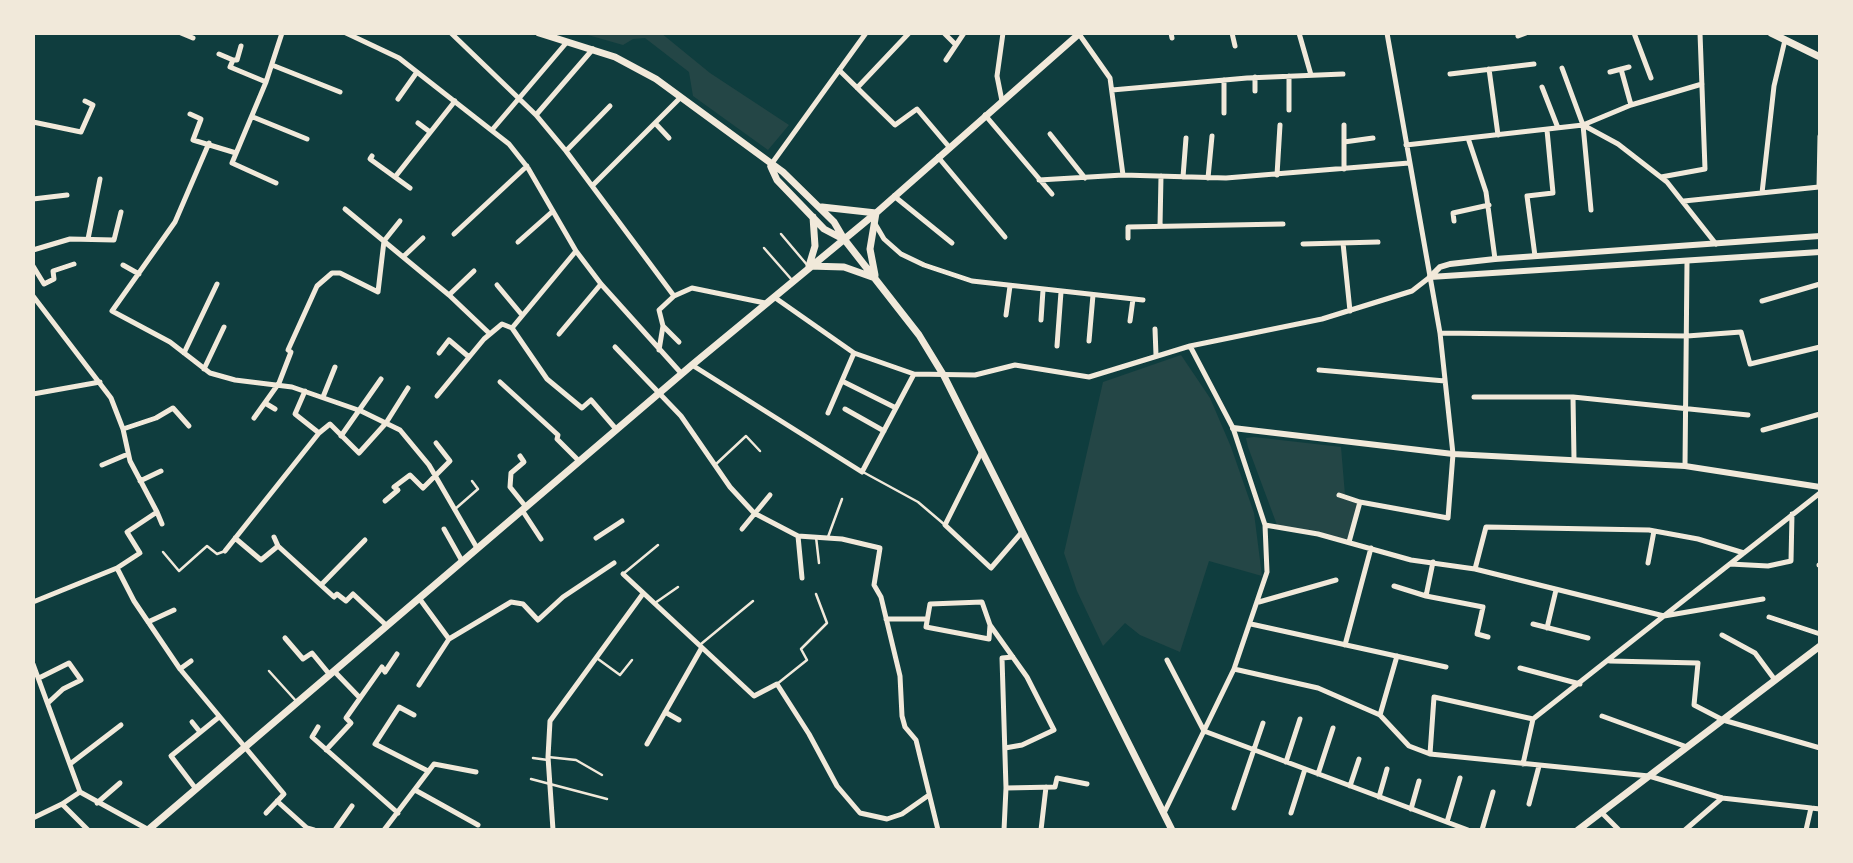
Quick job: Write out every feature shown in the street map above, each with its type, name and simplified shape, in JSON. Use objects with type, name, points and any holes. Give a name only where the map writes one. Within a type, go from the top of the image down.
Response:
[{"type":"main road","points":[[539,33],[593,49],[637,68],[770,166],[783,172],[834,222],[844,239],[919,335],[944,376],[1171,829]]},
{"type":"main road","points":[[1771,33],[1820,57]]},
{"type":"main road","points":[[149,830],[681,373],[808,266],[876,213],[1079,34]]},
{"type":"main road","points":[[770,166],[777,180],[824,229],[844,239]]},
{"type":"main road","points":[[819,206],[876,213]]},
{"type":"main road","points":[[876,213],[870,249],[876,279]]},
{"type":"main road","points":[[808,266],[815,246],[814,217]]},
{"type":"main road","points":[[808,266],[848,268],[876,279]]},
{"type":"main road","points":[[1578,830],[1820,646]]},
{"type":"street","points":[[181,33],[193,38]]},
{"type":"street","points":[[276,183],[232,163],[253,117],[282,33]]},
{"type":"street","points":[[346,33],[399,58],[492,130],[527,166],[576,251],[601,284],[681,373]]},
{"type":"street","points":[[451,33],[536,115],[674,296]]},
{"type":"street","points":[[770,166],[866,33]]},
{"type":"street","points":[[858,89],[909,33]]},
{"type":"street","points":[[944,33],[956,45]]},
{"type":"street","points":[[946,60],[964,33]]},
{"type":"street","points":[[1002,101],[998,76],[1003,33]]},
{"type":"street","points":[[1232,33],[1235,46]]},
{"type":"street","points":[[1299,33],[1311,75]]},
{"type":"street","points":[[1339,495],[1360,502],[1448,518],[1453,454],[1440,334],[1387,33]]},
{"type":"street","points":[[1518,36],[1526,33]]},
{"type":"street","points":[[1634,33],[1651,78]]},
{"type":"street","points":[[1661,177],[1705,169],[1700,33]]},
{"type":"street","points":[[1079,34],[1104,69],[1112,90],[1123,175]]},
{"type":"street","points":[[1762,193],[1774,86],[1786,40]]},
{"type":"street","points":[[492,130],[567,42]]},
{"type":"street","points":[[242,46],[237,60],[233,60],[230,67],[266,82]]},
{"type":"street","points":[[536,115],[593,49]]},
{"type":"street","points":[[219,54],[233,60]]},
{"type":"street","points":[[1450,74],[1534,64]]},
{"type":"street","points":[[272,65],[340,92]]},
{"type":"street","points":[[1610,72],[1629,67]]},
{"type":"street","points":[[1562,68],[1583,125],[1591,210]]},
{"type":"street","points":[[1489,69],[1498,135]]},
{"type":"street","points":[[1620,69],[1631,105]]},
{"type":"street","points":[[839,70],[895,125],[917,109],[950,148]]},
{"type":"street","points":[[398,99],[417,72]]},
{"type":"street","points":[[1112,90],[1255,77],[1343,74]]},
{"type":"street","points":[[1289,76],[1289,110]]},
{"type":"street","points":[[1255,77],[1255,91]]},
{"type":"street","points":[[1224,80],[1224,113]]},
{"type":"street","points":[[1406,145],[1583,125],[1631,105],[1702,84]]},
{"type":"street","points":[[1542,87],[1558,128]]},
{"type":"street","points":[[592,187],[680,98]]},
{"type":"street","points":[[33,122],[81,132],[93,105],[85,101]]},
{"type":"street","points":[[395,177],[455,101]]},
{"type":"street","points":[[566,151],[610,106]]},
{"type":"street","points":[[190,114],[201,119],[193,140],[236,153]]},
{"type":"street","points":[[985,115],[1052,194]]},
{"type":"street","points":[[253,117],[307,139]]},
{"type":"street","points":[[418,123],[430,132]]},
{"type":"street","points":[[655,123],[669,138]]},
{"type":"street","points":[[1277,175],[1280,125]]},
{"type":"street","points":[[1343,125],[1344,169]]},
{"type":"street","points":[[1583,125],[1618,144],[1661,177],[1684,201],[1716,244]]},
{"type":"street","points":[[1535,256],[1527,196],[1553,193],[1547,130]]},
{"type":"street","points":[[1050,134],[1085,178]]},
{"type":"street","points":[[1208,178],[1212,136]]},
{"type":"street","points":[[1684,201],[1819,187],[1820,136]]},
{"type":"street","points":[[1182,177],[1186,138]]},
{"type":"street","points":[[1344,142],[1373,138]]},
{"type":"street","points":[[1468,138],[1489,205],[1495,259]]},
{"type":"street","points":[[209,143],[182,210],[112,311],[184,353],[204,369],[235,380],[278,383],[305,391],[362,411],[408,437],[436,477],[477,548]]},
{"type":"street","points":[[372,156],[370,159],[410,188]]},
{"type":"street","points":[[939,158],[1005,237]]},
{"type":"street","points":[[1039,180],[1123,175],[1208,178],[1277,175],[1409,163]]},
{"type":"street","points":[[454,234],[527,166]]},
{"type":"street","points":[[1160,226],[1161,176]]},
{"type":"street","points":[[88,239],[100,180]]},
{"type":"street","points":[[33,199],[67,195]]},
{"type":"street","points":[[894,196],[951,243]]},
{"type":"street","points":[[1454,221],[1453,213],[1489,205]]},
{"type":"street","points":[[345,209],[449,295],[490,334]]},
{"type":"street","points":[[518,242],[553,211]]},
{"type":"street","points":[[33,250],[70,239],[114,240],[121,212]]},
{"type":"street","points":[[254,418],[278,383],[291,352],[288,350],[317,286],[332,273],[340,273],[378,292],[384,241],[400,221]]},
{"type":"street","points":[[874,222],[892,246],[924,265],[972,281],[1143,300]]},
{"type":"street","points":[[1128,238],[1128,227],[1283,224]]},
{"type":"street","points":[[773,296],[854,353],[914,374],[975,375],[1015,365],[1089,377],[1190,346],[1290,327],[1350,311],[1412,291],[1440,267],[1450,264],[1820,236]]},
{"type":"street","points":[[404,257],[423,238]]},
{"type":"street","points":[[1303,244],[1378,242]]},
{"type":"street","points":[[1343,243],[1350,311]]},
{"type":"street","points":[[512,328],[576,251]]},
{"type":"street","points":[[1430,277],[1818,253]]},
{"type":"street","points":[[1685,466],[1687,262]]},
{"type":"street","points":[[34,270],[44,284],[54,279],[53,271],[74,264]]},
{"type":"street","points":[[123,265],[139,274]]},
{"type":"street","points":[[449,295],[474,271]]},
{"type":"street","points":[[184,353],[217,284]]},
{"type":"street","points":[[559,334],[601,284]]},
{"type":"street","points":[[1762,301],[1820,284]]},
{"type":"street","points":[[497,285],[522,315]]},
{"type":"street","points":[[1006,314],[1010,286]]},
{"type":"street","points":[[659,350],[663,326],[659,310],[674,296],[692,288],[765,303]]},
{"type":"street","points":[[1041,320],[1043,290]]},
{"type":"street","points":[[1058,346],[1062,292]]},
{"type":"street","points":[[1090,341],[1093,295]]},
{"type":"street","points":[[33,296],[100,382],[123,429],[128,454],[162,524]]},
{"type":"street","points":[[1130,321],[1133,299]]},
{"type":"street","points":[[437,396],[469,357],[502,324],[512,328],[543,374],[582,408],[591,400],[616,429]]},
{"type":"street","points":[[663,326],[679,342]]},
{"type":"street","points":[[204,369],[224,327]]},
{"type":"street","points":[[1155,329],[1156,355]]},
{"type":"street","points":[[1440,334],[1687,336],[1741,332],[1750,364],[1820,347]]},
{"type":"street","points":[[439,353],[449,340],[469,357]]},
{"type":"street","points":[[1164,813],[1234,668],[1267,572],[1265,525],[1233,428],[1190,346]]},
{"type":"street","points":[[615,347],[660,392],[740,500],[754,513],[798,536],[828,537],[880,548],[874,584],[900,676],[902,716],[905,727],[916,740],[938,830]]},
{"type":"street","points":[[828,413],[854,353]]},
{"type":"street","points":[[692,365],[862,472],[914,374]]},
{"type":"street","points":[[323,397],[335,367]]},
{"type":"street","points":[[1319,370],[1445,381]]},
{"type":"street","points":[[341,436],[362,411],[381,379]]},
{"type":"street","points":[[842,381],[896,408]]},
{"type":"street","points":[[33,394],[100,382]]},
{"type":"street","points":[[500,382],[558,435],[557,439],[579,461]]},
{"type":"street","points":[[225,551],[319,433],[330,424],[359,453],[386,423],[408,388]]},
{"type":"street","points":[[305,391],[295,414],[319,433]]},
{"type":"street","points":[[1474,397],[1573,397],[1685,411],[1748,415]]},
{"type":"street","points":[[1573,397],[1574,459]]},
{"type":"street","points":[[265,403],[275,409]]},
{"type":"street","points":[[123,429],[156,418],[173,408],[189,426]]},
{"type":"street","points":[[845,409],[884,431]]},
{"type":"street","points":[[1763,429],[1820,414]]},
{"type":"street","points":[[1233,428],[1453,454],[1685,466],[1820,486]]},
{"type":"street","points":[[385,500],[397,490],[394,487],[410,475],[423,488],[436,477],[450,461],[436,443]]},
{"type":"street","points":[[982,451],[945,525],[991,568],[1022,532]]},
{"type":"street","points":[[103,465],[128,454]]},
{"type":"street","points":[[520,456],[524,461],[511,472],[510,487],[541,539]]},
{"type":"street","points":[[140,481],[161,471]]},
{"type":"street","points":[[1523,764],[1533,719],[1820,493]]},
{"type":"street","points":[[742,528],[771,495]]},
{"type":"street","points":[[1349,542],[1360,502]]},
{"type":"street","points":[[33,602],[117,568],[140,553],[127,532],[157,512]]},
{"type":"street","points":[[1730,564],[1768,566],[1791,561],[1792,514]]},
{"type":"street","points":[[596,538],[622,521]]},
{"type":"street","points":[[1265,525],[1349,542],[1411,560],[1475,569],[1664,616],[1763,599]]},
{"type":"street","points":[[1475,569],[1486,527],[1654,531],[1698,538],[1744,553]]},
{"type":"street","points":[[444,529],[462,561]]},
{"type":"street","points":[[1648,563],[1654,531]]},
{"type":"street","points":[[798,536],[802,578]]},
{"type":"street","points":[[274,537],[278,546],[334,597],[337,594],[346,601],[353,594],[387,626]]},
{"type":"street","points":[[235,538],[261,560],[278,546]]},
{"type":"street","points":[[321,585],[365,540]]},
{"type":"street","points":[[1345,645],[1371,548]]},
{"type":"street","points":[[298,565],[305,557]]},
{"type":"street","points":[[1426,596],[1433,562]]},
{"type":"street","points":[[419,685],[449,639],[511,602],[523,604],[538,620],[563,597],[614,563]]},
{"type":"street","points":[[117,568],[148,622],[180,669],[284,794],[266,813]]},
{"type":"street","points":[[623,574],[652,605],[754,696],[777,684],[804,725],[837,786],[860,813],[887,818],[902,814],[929,795]]},
{"type":"street","points":[[1258,602],[1336,580]]},
{"type":"street","points":[[1394,586],[1426,596],[1483,607],[1477,634],[1488,637]]},
{"type":"street","points":[[1547,628],[1556,590]]},
{"type":"street","points":[[553,830],[548,758],[550,721],[642,595]]},
{"type":"street","points":[[419,598],[449,639]]},
{"type":"street","points":[[990,625],[989,639],[926,627],[930,604],[982,602],[990,625],[1013,657],[1054,730],[1032,741],[1005,748]]},
{"type":"street","points":[[148,622],[174,610]]},
{"type":"street","points":[[1769,617],[1820,634]]},
{"type":"street","points":[[886,619],[927,619]]},
{"type":"street","points":[[1251,624],[1446,667]]},
{"type":"street","points":[[1533,624],[1588,638]]},
{"type":"street","points":[[1722,635],[1755,653],[1775,680]]},
{"type":"street","points":[[285,638],[303,659],[312,653],[360,698]]},
{"type":"street","points":[[647,744],[700,648]]},
{"type":"street","points":[[327,750],[351,723],[346,718],[382,667],[385,672],[397,654]]},
{"type":"street","points":[[1380,715],[1397,656]]},
{"type":"street","points":[[1004,830],[1006,788],[1002,658],[1013,657]]},
{"type":"street","points":[[1167,660],[1204,731],[1468,830]]},
{"type":"street","points":[[180,669],[191,661]]},
{"type":"street","points":[[1609,661],[1698,663],[1694,705],[1723,720],[1820,748]]},
{"type":"street","points":[[39,678],[69,663],[81,680],[63,689],[49,702]]},
{"type":"street","points":[[33,664],[80,792],[149,830]]},
{"type":"street","points":[[1234,668],[1318,688],[1380,715],[1409,746],[1430,754],[1648,776],[1722,798],[1820,809]]},
{"type":"street","points":[[1520,668],[1580,684]]},
{"type":"street","points":[[1430,754],[1434,697],[1533,719]]},
{"type":"street","points":[[414,715],[399,707],[375,744],[428,771]]},
{"type":"street","points":[[665,712],[679,720]]},
{"type":"street","points":[[1602,716],[1687,747]]},
{"type":"street","points":[[196,789],[171,756],[219,717]]},
{"type":"street","points":[[1286,762],[1300,719]]},
{"type":"street","points":[[192,722],[200,732]]},
{"type":"street","points":[[1234,808],[1263,723]]},
{"type":"street","points":[[70,764],[121,725]]},
{"type":"street","points":[[318,727],[312,737],[398,813]]},
{"type":"street","points":[[1318,774],[1333,728]]},
{"type":"street","points":[[1350,786],[1359,759]]},
{"type":"street","points":[[394,830],[386,827],[433,764],[476,772]]},
{"type":"street","points":[[1529,804],[1539,766]]},
{"type":"street","points":[[1292,813],[1305,769]]},
{"type":"street","points":[[1378,797],[1387,769]]},
{"type":"street","points":[[1006,788],[1055,787],[1057,778],[1087,784]]},
{"type":"street","points":[[1447,822],[1460,778]]},
{"type":"street","points":[[1411,809],[1419,781]]},
{"type":"street","points":[[97,803],[120,783]]},
{"type":"street","points":[[1041,830],[1046,787]]},
{"type":"street","points":[[415,790],[478,825]]},
{"type":"street","points":[[33,818],[80,792]]},
{"type":"street","points":[[1482,830],[1493,792]]},
{"type":"street","points":[[1685,830],[1722,798]]},
{"type":"street","points":[[277,801],[307,828],[314,830]]},
{"type":"street","points":[[62,804],[88,830]]},
{"type":"street","points":[[335,830],[352,806]]},
{"type":"street","points":[[1806,830],[1811,808]]},
{"type":"street","points":[[1601,812],[1619,830]]},
{"type":"lane","points":[[781,234],[808,266]]},
{"type":"lane","points":[[764,248],[792,280]]},
{"type":"lane","points":[[716,465],[746,436],[760,451]]},
{"type":"lane","points":[[862,472],[918,502],[945,525]]},
{"type":"lane","points":[[454,510],[478,489],[472,481]]},
{"type":"lane","points":[[828,537],[842,499]]},
{"type":"lane","points":[[816,537],[819,563]]},
{"type":"lane","points":[[623,574],[658,545]]},
{"type":"lane","points":[[163,552],[179,571],[207,546],[217,554],[225,551]]},
{"type":"lane","points":[[652,605],[678,587]]},
{"type":"lane","points":[[777,684],[807,660],[801,649],[828,623],[816,594]]},
{"type":"lane","points":[[700,648],[753,601]]},
{"type":"lane","points":[[595,657],[620,675],[632,660]]},
{"type":"lane","points":[[269,671],[297,702]]},
{"type":"lane","points":[[533,758],[576,760],[602,775]]},
{"type":"lane","points":[[531,779],[607,799]]},
{"type":"shaded area","points":[[581,33],[661,33],[710,73],[789,125],[768,150],[693,96],[689,72],[645,38],[633,39],[623,45]]},
{"type":"shaded area","points":[[1181,355],[1210,398],[1231,447],[1254,513],[1262,576],[1209,561],[1180,652],[1140,635],[1125,623],[1103,646],[1077,591],[1064,553],[1103,382]]},
{"type":"shaded area","points":[[1246,438],[1341,447],[1345,495],[1359,503],[1348,541],[1277,525],[1248,447]]}]
